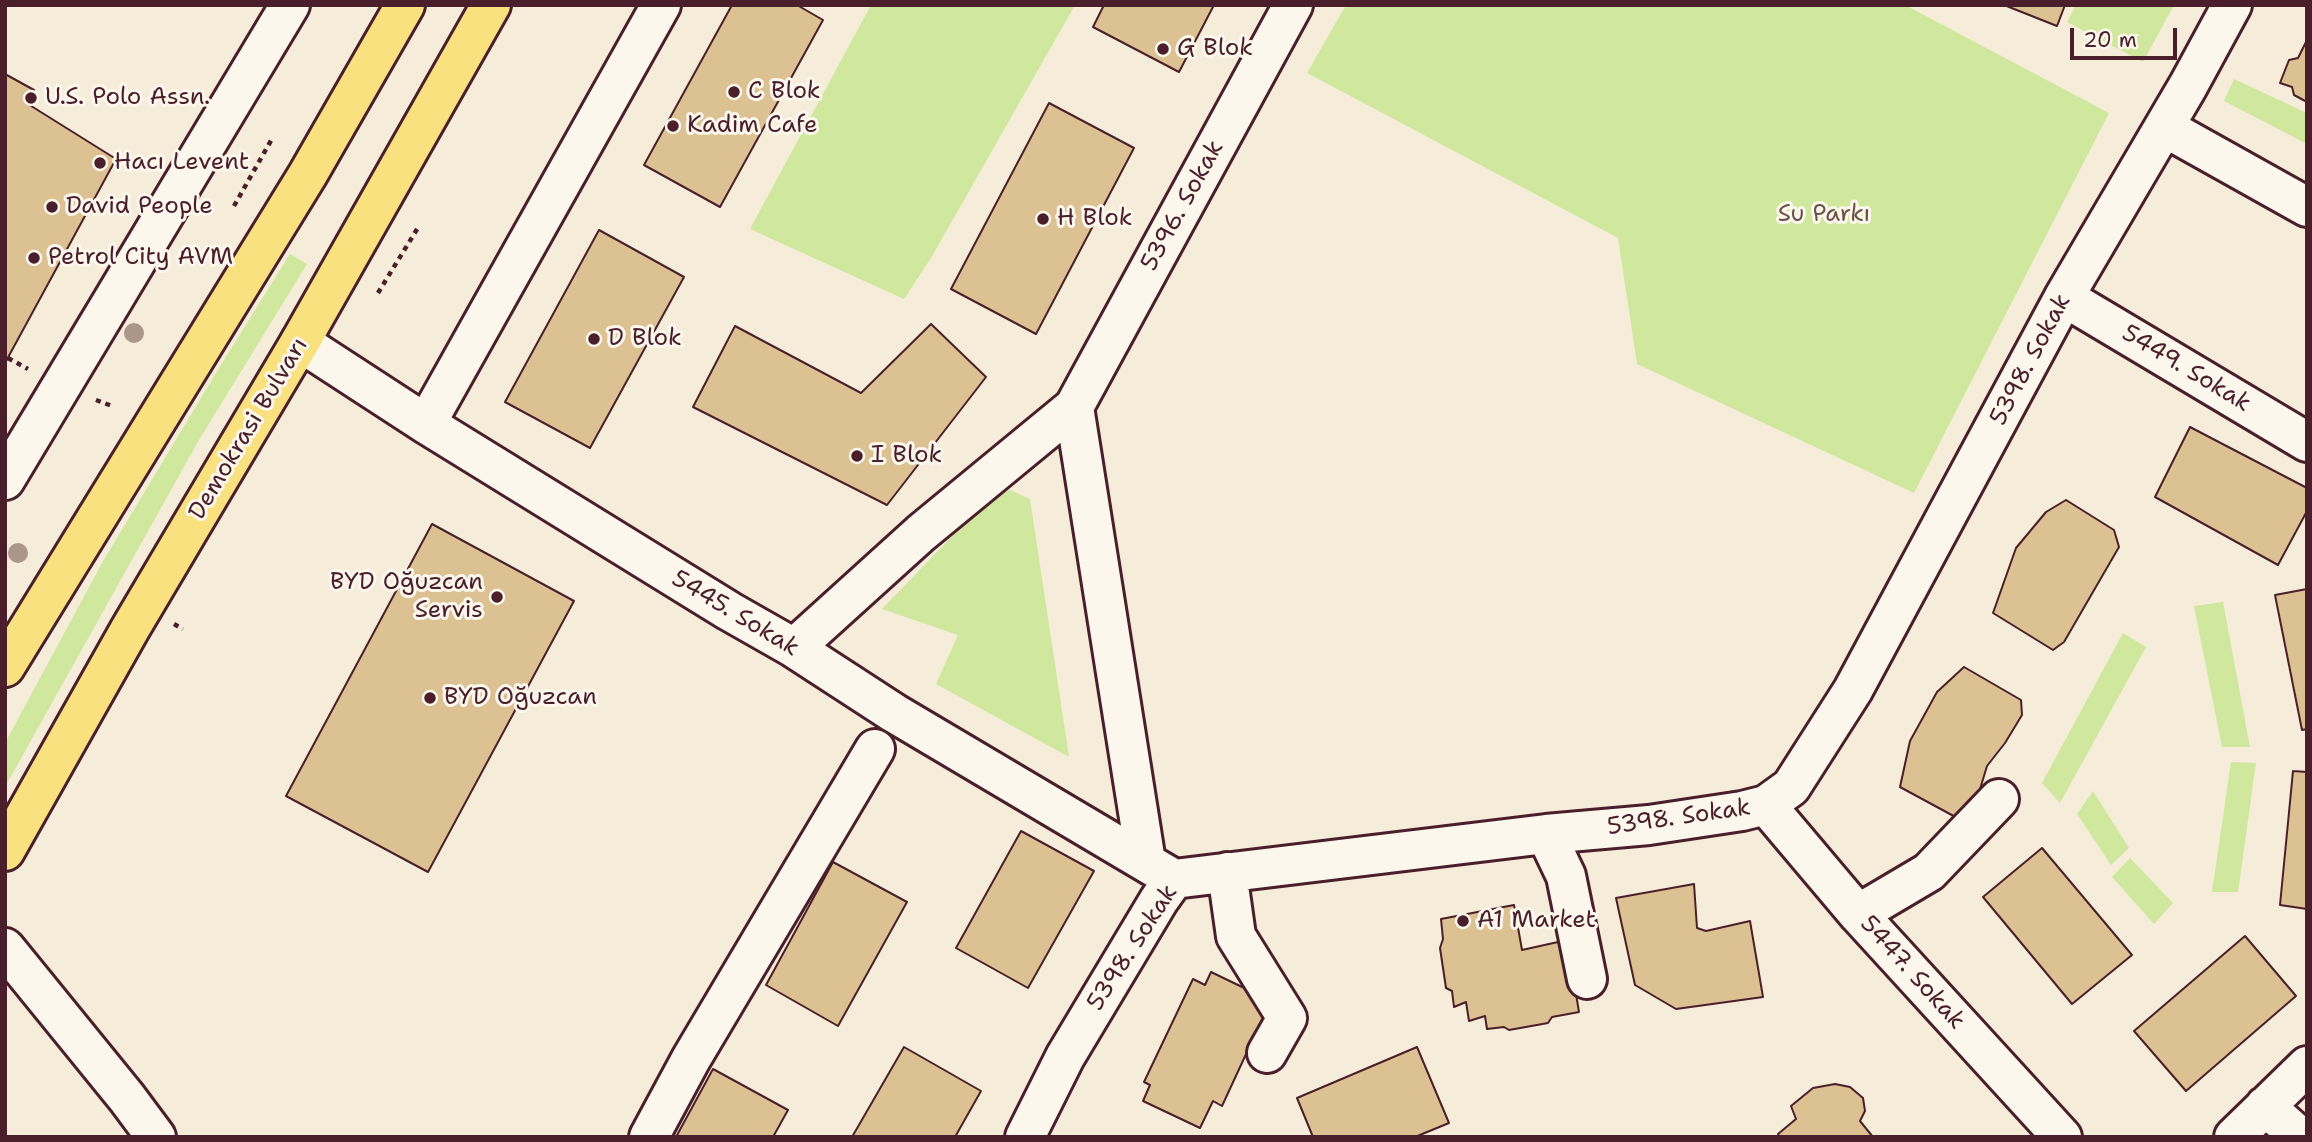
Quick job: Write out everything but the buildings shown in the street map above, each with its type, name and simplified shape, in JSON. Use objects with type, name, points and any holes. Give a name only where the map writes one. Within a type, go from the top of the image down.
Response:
[{"type":"highway","points":[[11,651],[308,174],[405,5]]},
{"type":"highway","name":"Demokrasi Bulvarı","points":[[5,851],[130,629],[300,342],[491,5]]},
{"type":"street","points":[[5,480],[290,5]]},
{"type":"street","points":[[426,424],[661,5]]},
{"type":"street","name":"5396. Sokak","points":[[1074,407],[1293,5]]},
{"type":"street","name":"5398. Sokak","points":[[1025,1137],[1065,1057],[1159,900],[1160,870],[1227,872],[1546,834],[1649,825],[1766,805],[1791,786],[1853,690],[2064,297],[2232,5]]},
{"type":"street","points":[[2164,127],[2307,207]]},
{"type":"street","name":"5449. Sokak","points":[[2064,297],[2307,442]]},
{"type":"street","name":"5445. Sokak","points":[[300,342],[426,424],[729,611],[794,648],[894,713],[1160,870]]},
{"type":"street","points":[[794,648],[920,533],[1074,407],[1160,870]]},
{"type":"street","points":[[649,1137],[691,1059],[875,749]]},
{"type":"street","points":[[1858,914],[1929,872],[1999,799]]},
{"type":"street","name":"5447. Sokak","points":[[1766,805],[1858,914],[2062,1137]]},
{"type":"street","points":[[1546,834],[1566,876],[1587,979]]},
{"type":"street","points":[[1227,872],[1236,936],[1286,1018],[1267,1053]]},
{"type":"street","points":[[5,948],[119,1087],[156,1137]]},
{"type":"street","points":[[2234,1137],[2307,1066]]},
{"type":"street","points":[[2265,1106],[2300,1137]]},
{"type":"path","points":[[234,206],[273,136]]},
{"type":"path","points":[[378,293],[419,226]]},
{"type":"green space","points":[[871,5],[1075,5],[931,258],[904,299],[750,229]]},
{"type":"green space","name":"Su Parkı","points":[[1346,5],[1905,5],[2109,113],[1914,493],[1637,364],[1618,238],[1307,73]]},
{"type":"green space","points":[[2076,5],[2174,5],[2143,62],[2067,22]]},
{"type":"green space","points":[[2234,79],[2307,113],[2307,144],[2224,101]]},
{"type":"green space","points":[[290,254],[307,264],[199,440],[5,787],[5,743],[102,563]]},
{"type":"green space","points":[[1010,490],[1030,499],[1069,757],[936,684],[958,635],[882,609],[990,497]]},
{"type":"green space","points":[[2223,602],[2250,747],[2222,747],[2194,606]]},
{"type":"green space","points":[[2123,633],[2146,647],[2060,803],[2042,783]]},
{"type":"green space","points":[[2231,762],[2256,763],[2238,892],[2212,892]]},
{"type":"green space","points":[[2093,791],[2129,848],[2111,865],[2077,814]]},
{"type":"green space","points":[[2130,858],[2173,903],[2154,924],[2112,877]]},
{"type":"place","name":"G Blok","points":[[1163,49]]},
{"type":"place","name":"C Blok","points":[[734,92]]},
{"type":"place","name":"U.S. Polo Assn.","points":[[31,98]]},
{"type":"place","name":"Kadim Cafe","points":[[673,126]]},
{"type":"place","name":"Hacı Levent","points":[[100,163]]},
{"type":"place","name":"David People","points":[[52,207]]},
{"type":"place","name":"H Blok","points":[[1043,219]]},
{"type":"place","name":"Petrol City AVM","points":[[34,258]]},
{"type":"place","name":"D Blok","points":[[594,339]]},
{"type":"place","name":"I Blok","points":[[857,456]]},
{"type":"place","name":"BYD Oğuzcan Servis","points":[[497,597]]},
{"type":"place","name":"BYD Oğuzcan","points":[[430,698]]},
{"type":"place","name":"A1 Market","points":[[1463,921]]}]
